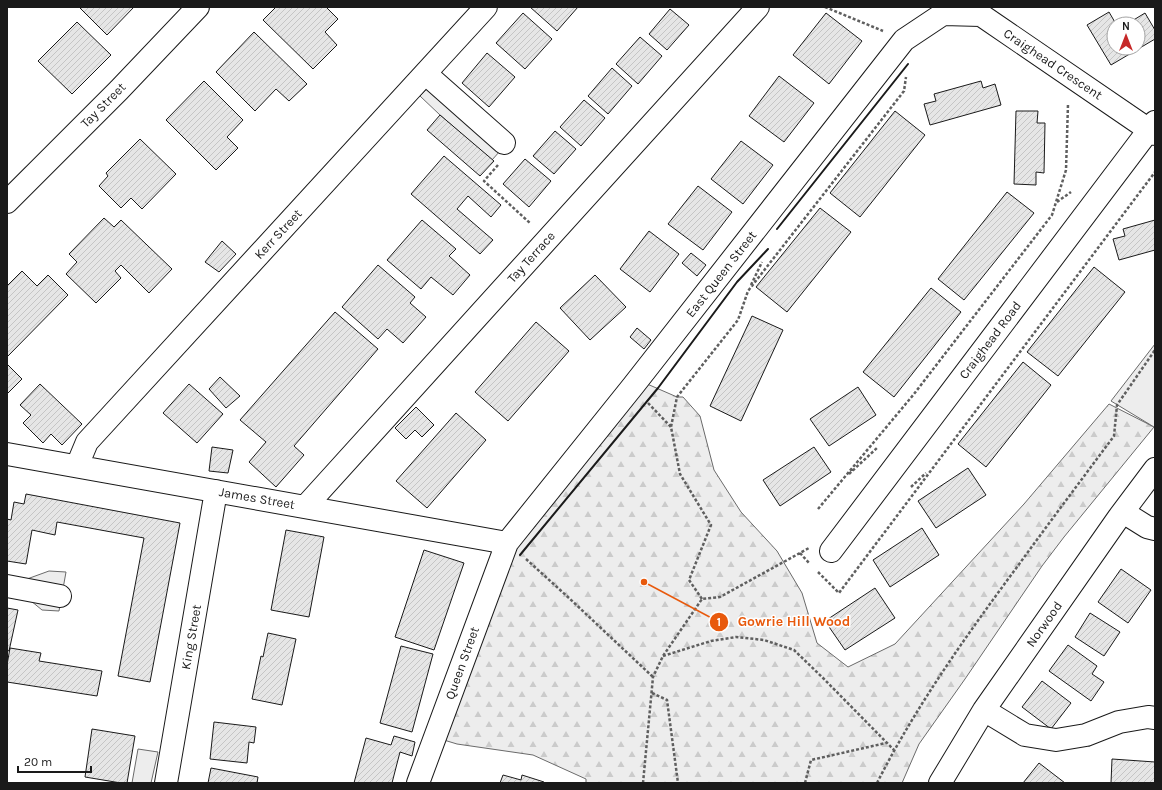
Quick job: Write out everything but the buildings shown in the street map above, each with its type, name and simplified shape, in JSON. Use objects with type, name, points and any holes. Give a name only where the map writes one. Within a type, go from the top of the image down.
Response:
[{"type":"street","name":"Tay Street","points":[[7,202],[119,90],[198,7]]},
{"type":"street","name":"Kerr Street","points":[[77,466],[87,442],[486,7]]},
{"type":"street","name":"Tay Terrace","points":[[306,507],[758,7]]},
{"type":"street","name":"East Queen Street","points":[[507,543],[904,40],[946,11]]},
{"type":"street","name":"Craighead Crescent","points":[[946,11],[981,15],[1069,75],[1153,129]]},
{"type":"street","points":[[426,74],[503,152]]},
{"type":"street","name":"Craighead Road","points":[[820,554],[1153,129]]},
{"type":"street","name":"James Street","points":[[7,454],[507,543]]},
{"type":"street","name":"Norwood","points":[[940,783],[984,710],[1123,512],[1155,469]]},
{"type":"street","name":"King Street","points":[[166,783],[216,491]]},
{"type":"street","points":[[1123,512],[1147,527],[1155,529]]},
{"type":"street","name":"Queen Street","points":[[418,783],[507,543]]},
{"type":"street","points":[[7,586],[60,596]]},
{"type":"street","points":[[984,710],[1025,735],[1056,740],[1086,735],[1120,722],[1148,717],[1155,718]]},
{"type":"path","points":[[702,599],[689,580],[712,524],[680,474],[671,427],[677,397],[707,357],[738,320],[748,291],[904,91],[908,59],[904,40],[825,7]]},
{"type":"path","points":[[818,509],[914,394],[1052,216],[1066,170],[1069,75]]},
{"type":"path","points":[[503,152],[484,181],[548,239]]},
{"type":"path","points":[[816,570],[839,593],[1155,172]]},
{"type":"path","points":[[877,783],[894,750],[936,680],[1114,436],[1117,405],[1155,350]]},
{"type":"path","points":[[632,386],[671,427]]},
{"type":"path","points":[[643,783],[654,677],[663,656],[702,599],[720,597],[820,554]]},
{"type":"path","points":[[528,561],[654,677]]},
{"type":"path","points":[[663,656],[712,641],[736,637],[764,640],[794,650],[824,678],[894,750]]},
{"type":"path","points":[[652,693],[667,700],[678,783]]},
{"type":"path","points":[[805,783],[811,760],[886,743]]},
{"type":"green space","points":[[638,380],[677,397],[683,397],[700,416],[714,470],[741,512],[777,551],[802,593],[817,643],[848,667],[895,644],[1024,504],[1109,404],[1154,427],[1042,566],[919,744],[902,783],[586,783],[586,779],[533,755],[457,744],[434,737],[507,543]]},
{"type":"shaded area","points":[[439,76],[508,142],[492,160],[420,96]]},
{"type":"shaded area","points":[[1155,344],[1155,426],[1154,427],[1111,401]]},
{"type":"shaded area","points":[[49,571],[66,572],[59,611],[42,610],[25,596],[27,579]]},
{"type":"shaded area","points":[[138,749],[158,752],[151,783],[132,783]]},
{"type":"wall","points":[[777,229],[908,64]]},
{"type":"wall","points":[[520,555],[658,388],[737,282],[768,249]]},
{"type":"place","name":"Gowrie Hill Wood","points":[[644,582]]}]
